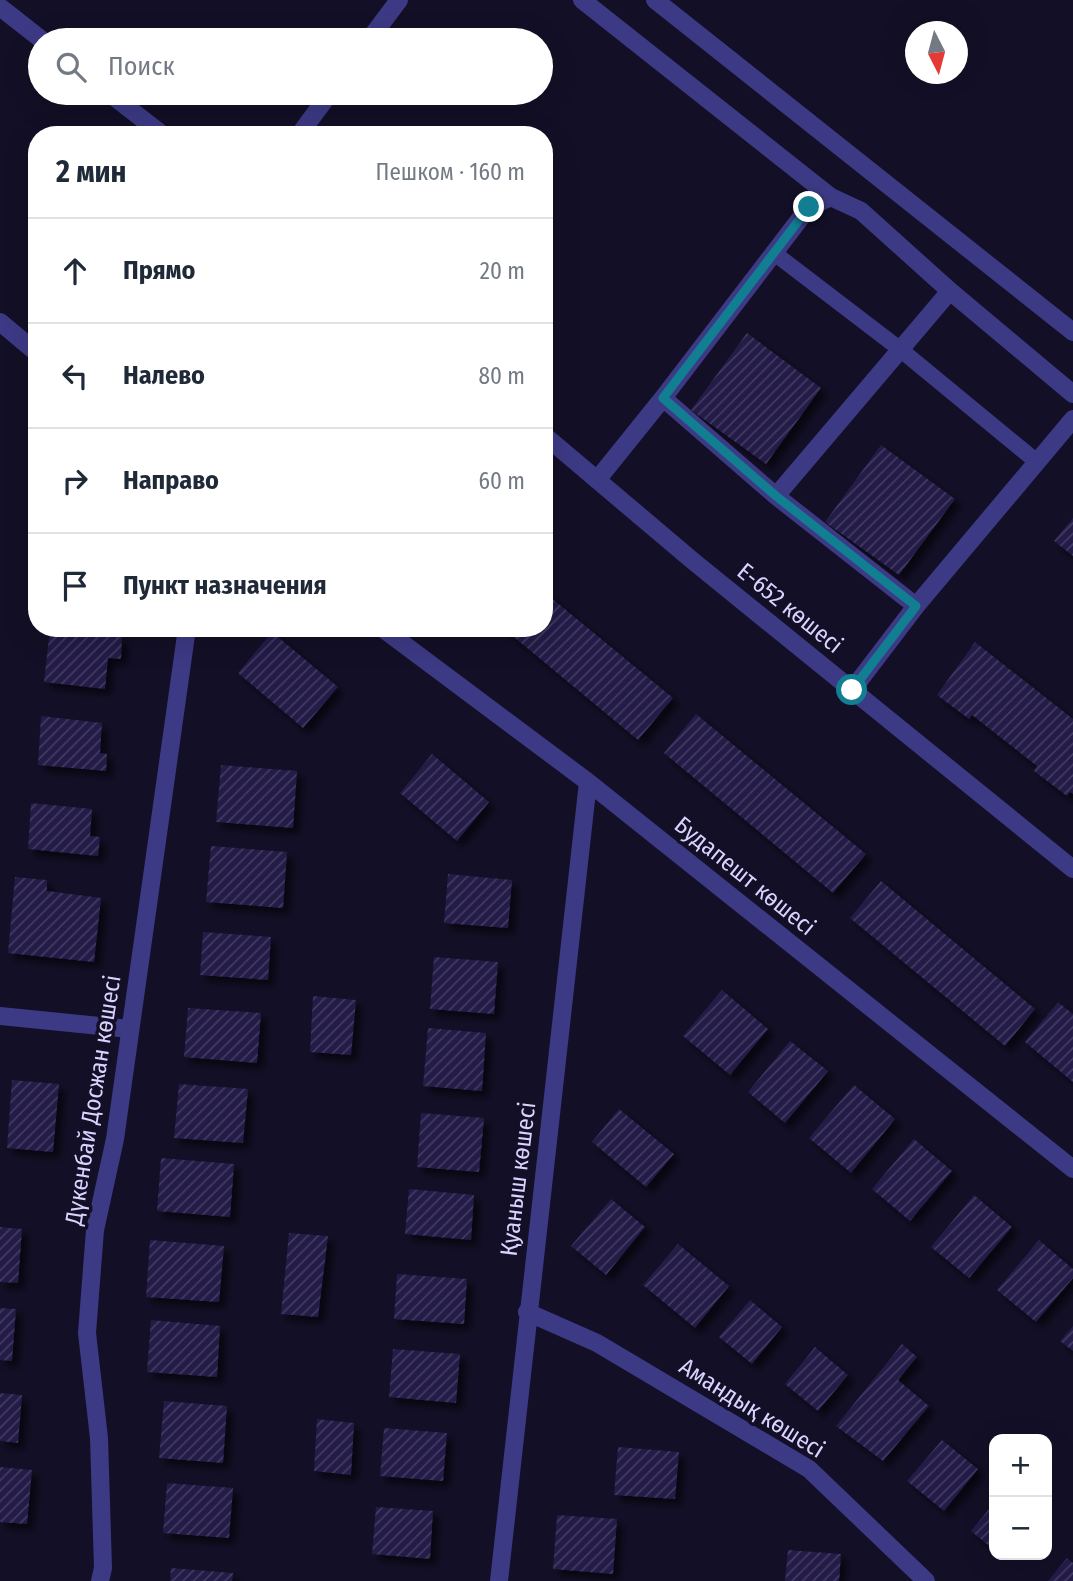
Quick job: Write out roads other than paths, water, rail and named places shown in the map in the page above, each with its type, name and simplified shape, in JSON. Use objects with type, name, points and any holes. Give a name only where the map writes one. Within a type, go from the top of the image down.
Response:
[{"type":"street","points":[[378,28],[399,0]]},
{"type":"street","points":[[582,0],[831,197],[860,211],[950,292],[1073,394]]},
{"type":"street","points":[[655,0],[1073,332]]},
{"type":"street","points":[[0,7],[28,29]]},
{"type":"street","points":[[124,105],[151,126]]},
{"type":"street","points":[[306,126],[321,105]]},
{"type":"street","points":[[597,480],[809,207],[831,197]]},
{"type":"street","points":[[776,496],[950,292]]},
{"type":"street","points":[[0,322],[28,345]]},
{"type":"street","points":[[663,398],[776,496],[916,606]]},
{"type":"street","points":[[852,690],[916,606],[1073,419]]},
{"type":"street","name":"Е-652 көшесі","points":[[553,443],[1073,869]]},
{"type":"street","name":"Дүкенбай Досжан көшесі","points":[[100,1581],[103,1568],[99,1438],[87,1333],[96,1230],[115,1139],[186,637]]},
{"type":"street","name":"Будапешт көшесі","points":[[394,637],[588,782],[1071,1162]]},
{"type":"street","name":"Қуаныш көшесі","points":[[499,1581],[588,782]]},
{"type":"street","points":[[0,1016],[130,1029]]},
{"type":"street","name":"Амандық көшесі","points":[[527,1312],[597,1343],[809,1469],[926,1581]]},
{"type":"lane","points":[[774,253],[901,349],[1037,462]]}]
